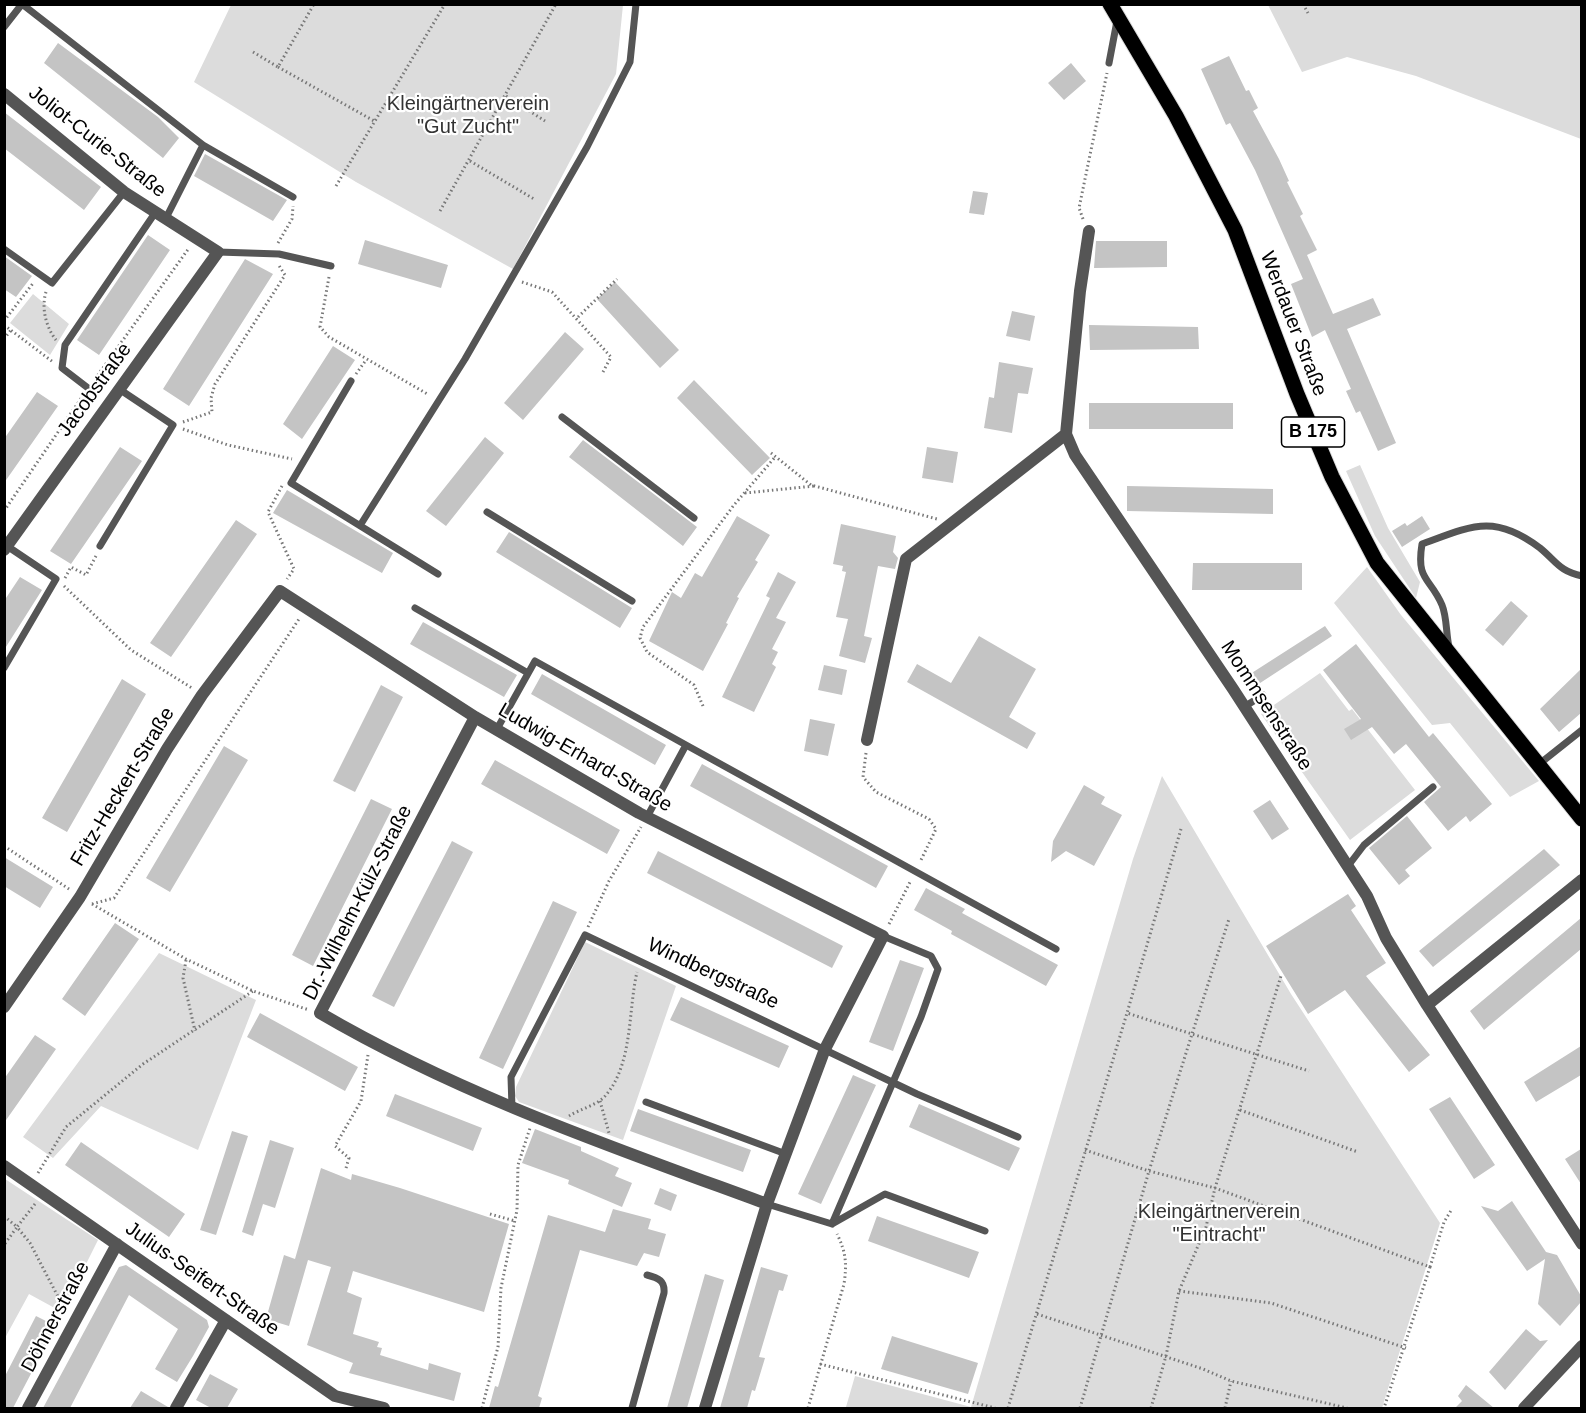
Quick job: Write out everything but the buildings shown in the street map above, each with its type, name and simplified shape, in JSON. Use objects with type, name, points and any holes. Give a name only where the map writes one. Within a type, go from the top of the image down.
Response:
[{"type":"main road","name":"Werdauer Straße","points":[[1114,11],[1176,116],[1235,230],[1297,394],[1337,487],[1377,563],[1581,819]]},
{"type":"street","name":"Joliot-Curie-Straße","points":[[4,94],[124,192],[218,252]]},
{"type":"street","points":[[867,740],[906,559],[1066,434],[1080,291],[1089,231]]},
{"type":"street","name":"Jacobstraße","points":[[5,547],[218,252]]},
{"type":"street","name":"Mommsenstraße","points":[[1066,434],[1075,455],[1348,866],[1367,896],[1386,938],[1427,1005],[1581,1244]]},
{"type":"street","name":"Ludwig-Erhard-Straße","points":[[280,591],[475,717],[647,817],[883,936]]},
{"type":"street","name":"Fritz-Heckert-Straße","points":[[4,1007],[80,897],[166,749],[202,695],[280,591]]},
{"type":"street","name":"Dr.-Wilhelm-Külz-Straße","points":[[475,717],[320,1013],[370,1042],[512,1108],[767,1204]]},
{"type":"street","points":[[1427,1005],[1581,880]]},
{"type":"street","points":[[705,1408],[767,1204],[825,1049],[883,936]]},
{"type":"street","name":"Julius-Seifert-Straße","points":[[4,1166],[335,1396],[384,1408]]},
{"type":"street","name":"Döhnerstraße","points":[[28,1408],[117,1244]]},
{"type":"street","points":[[176,1408],[226,1320]]},
{"type":"street","points":[[1524,1408],[1581,1346]]},
{"type":"street","points":[[331,1408],[335,1396]]},
{"type":"lane","points":[[4,27],[22,4],[203,145],[293,197]]},
{"type":"lane","points":[[361,524],[465,359],[504,287],[512,278],[587,147],[630,62],[636,4]]},
{"type":"lane","points":[[1109,63],[1114,11]]},
{"type":"lane","name":"Joliot-Curie-Straße","points":[[160,216],[203,145]]},
{"type":"lane","points":[[4,249],[52,283],[124,192]]},
{"type":"lane","points":[[88,388],[62,368],[65,345],[84,313],[160,216]]},
{"type":"lane","points":[[218,252],[272,253],[331,266]]},
{"type":"lane","points":[[351,381],[291,483],[361,524],[438,574]]},
{"type":"lane","points":[[100,546],[173,425],[119,389]]},
{"type":"lane","points":[[562,417],[694,518]]},
{"type":"lane","points":[[487,512],[632,601]]},
{"type":"lane","points":[[1452,658],[1442,605],[1427,583],[1419,564],[1422,544],[1484,524],[1515,531],[1541,550],[1562,571],[1581,576]]},
{"type":"lane","points":[[4,668],[56,579],[5,547]]},
{"type":"lane","points":[[415,608],[528,673]]},
{"type":"lane","points":[[497,729],[535,661],[1056,949]]},
{"type":"lane","points":[[1244,707],[1263,695]]},
{"type":"lane","points":[[1538,765],[1581,730]]},
{"type":"lane","points":[[647,817],[686,745]]},
{"type":"lane","points":[[1348,866],[1364,845],[1433,787]]},
{"type":"lane","points":[[512,1108],[511,1077],[585,935]]},
{"type":"lane","name":"Windbergstraße","points":[[585,935],[894,1083],[1018,1137]]},
{"type":"lane","points":[[832,1224],[894,1083],[938,969],[931,956],[883,936]]},
{"type":"lane","points":[[646,1102],[786,1154]]},
{"type":"lane","points":[[767,1204],[832,1224],[885,1194],[985,1231]]},
{"type":"lane","points":[[632,1408],[665,1285],[661,1280],[648,1275]]},
{"type":"path","points":[[278,67],[314,4]]},
{"type":"path","points":[[336,186],[445,4]]},
{"type":"path","points":[[440,211],[556,4]]},
{"type":"path","points":[[1303,4],[1308,13]]},
{"type":"path","points":[[253,52],[376,122]]},
{"type":"path","points":[[1089,231],[1079,208],[1109,63]]},
{"type":"path","points":[[506,96],[545,121]]},
{"type":"path","points":[[470,161],[534,199]]},
{"type":"path","points":[[173,425],[212,412],[211,398],[215,384],[285,275],[272,253],[292,219],[293,197]]},
{"type":"path","points":[[4,511],[88,388],[196,239]]},
{"type":"path","points":[[331,266],[320,327],[329,337],[438,400]]},
{"type":"path","points":[[39,274],[4,323],[62,368]]},
{"type":"path","points":[[512,278],[552,292],[611,357],[603,372]]},
{"type":"path","points":[[577,318],[617,279]]},
{"type":"path","points":[[52,283],[45,295],[44,309],[47,324],[62,355]]},
{"type":"path","points":[[4,339],[11,330]]},
{"type":"path","points":[[351,381],[366,359]]},
{"type":"path","points":[[173,425],[228,445],[304,462]]},
{"type":"path","points":[[771,453],[815,486]]},
{"type":"path","points":[[703,706],[694,685],[648,652],[640,638],[650,616],[776,456]]},
{"type":"path","points":[[280,591],[294,569],[268,512],[283,484],[291,483]]},
{"type":"path","points":[[745,493],[815,486],[952,523]]},
{"type":"path","points":[[68,573],[71,567],[86,576],[100,546]]},
{"type":"path","points":[[56,579],[131,650],[202,695]]},
{"type":"path","points":[[92,904],[114,898],[305,609]]},
{"type":"path","points":[[867,740],[863,777],[876,792],[929,819],[936,829],[883,936]]},
{"type":"path","points":[[585,935],[609,881],[647,817]]},
{"type":"path","points":[[1008,1408],[1181,829]]},
{"type":"path","points":[[4,846],[80,897],[186,959],[254,991],[320,1013]]},
{"type":"path","points":[[1080,1408],[1149,1171],[1228,919]]},
{"type":"path","points":[[186,959],[183,978],[195,1031]]},
{"type":"path","points":[[562,1127],[566,1118],[600,1101],[607,1094],[625,1052],[639,961]]},
{"type":"path","points":[[1151,1408],[1166,1356],[1179,1291],[1206,1227],[1215,1188],[1281,976]]},
{"type":"path","points":[[32,1184],[66,1127],[143,1064],[254,991]]},
{"type":"path","points":[[1127,1014],[1309,1071]]},
{"type":"path","points":[[346,1168],[349,1158],[335,1146],[361,1101],[370,1042]]},
{"type":"path","points":[[600,1101],[608,1122],[611,1146]]},
{"type":"path","points":[[1240,1110],[1358,1152]]},
{"type":"path","points":[[482,1408],[498,1347],[501,1288],[515,1221],[518,1166],[536,1117]]},
{"type":"path","points":[[1085,1150],[1149,1171],[1215,1188],[1430,1267]]},
{"type":"path","points":[[4,1245],[43,1192]]},
{"type":"path","points":[[1384,1408],[1406,1348],[1444,1222],[1452,1209]]},
{"type":"path","points":[[490,1214],[515,1221]]},
{"type":"path","points":[[4,1216],[30,1243],[55,1286],[66,1311],[76,1322]]},
{"type":"path","points":[[808,1408],[844,1284],[847,1264],[844,1248],[832,1224]]},
{"type":"path","points":[[1179,1291],[1271,1303],[1406,1348]]},
{"type":"path","points":[[1037,1314],[1166,1356],[1231,1381],[1347,1408]]},
{"type":"path","points":[[820,1364],[995,1408]]},
{"type":"path","points":[[1226,1408],[1231,1381]]},
{"type":"green space","name":"Kleingärtnerverein \"Gut Zucht\"","points":[[231,5],[623,5],[616,74],[513,269],[356,182],[194,82]]},
{"type":"green space","points":[[1268,5],[1581,5],[1581,139],[1416,76],[1347,57],[1302,72]]},
{"type":"green space","points":[[33,294],[69,324],[50,355],[10,323]]},
{"type":"green space","points":[[1360,465],[1388,528],[1420,582],[1416,598],[1375,536],[1346,471]]},
{"type":"green space","points":[[1367,567],[1401,615],[1539,781],[1510,797],[1450,723],[1432,725],[1334,603]]},
{"type":"green space","points":[[1320,673],[1349,711],[1352,709],[1415,790],[1350,840],[1261,714]]},
{"type":"green space","name":"Kleingärtnerverein \"Eintracht\"","points":[[1162,776],[1291,994],[1440,1223],[1382,1408],[846,1407],[855,1376],[971,1407],[1133,859]]},
{"type":"green space","points":[[585,942],[676,986],[623,1140],[519,1102],[515,1096],[516,1087]]},
{"type":"green space","points":[[159,953],[256,1000],[198,1150],[101,1106],[53,1158],[23,1137]]},
{"type":"green space","points":[[5,1179],[98,1240],[62,1312],[29,1294],[5,1338]]}]
